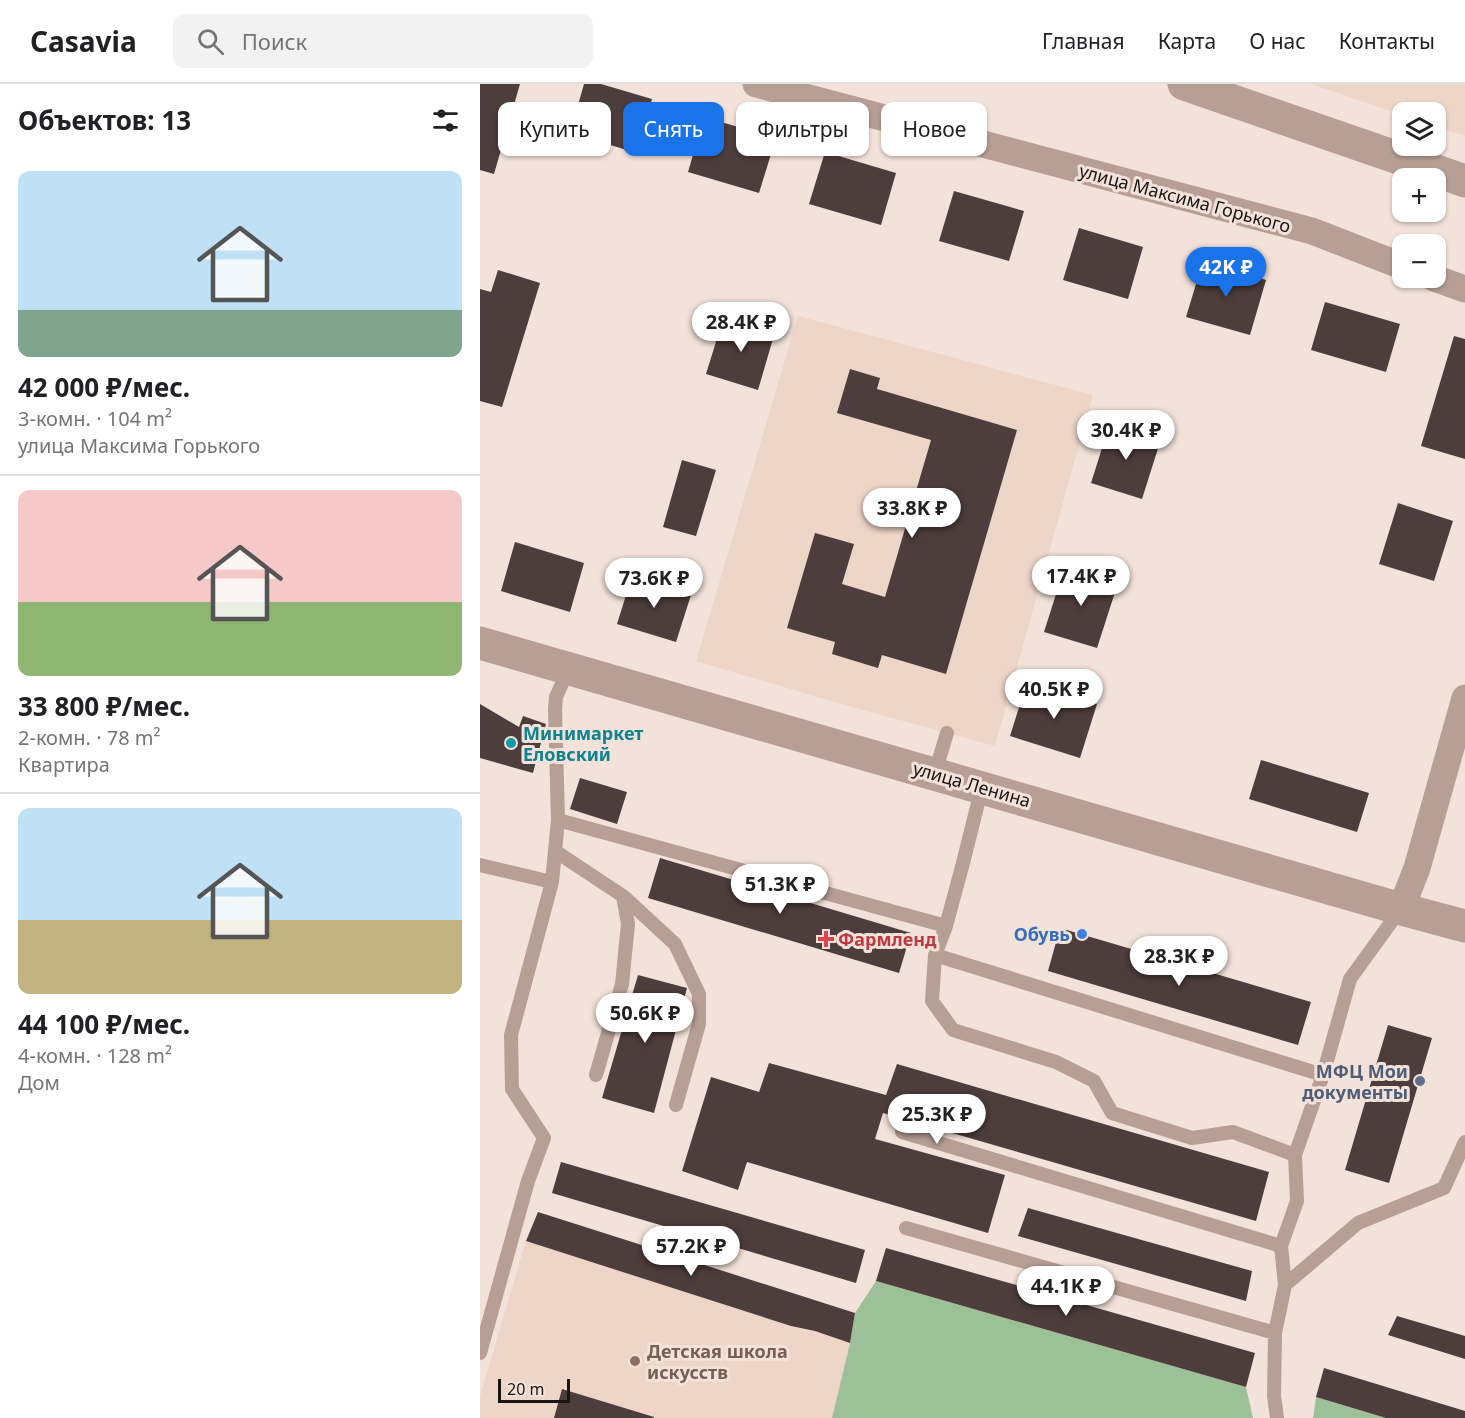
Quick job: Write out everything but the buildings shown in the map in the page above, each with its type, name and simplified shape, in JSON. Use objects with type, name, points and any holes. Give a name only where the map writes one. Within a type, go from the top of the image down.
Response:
[{"type":"street","name":"улица Максима Горького","points":[[756,84],[1312,231],[1392,262]]},
{"type":"street","points":[[1184,84],[1465,181]]},
{"type":"street","points":[[1446,282],[1465,289]]},
{"type":"street","name":"улица Ленина","points":[[480,643],[1465,926]]},
{"type":"street","points":[[1401,909],[1417,868],[1465,698]]},
{"type":"lane","points":[[480,1353],[528,1181],[544,1138],[512,1089],[511,1035],[552,882],[558,820],[555,709],[556,697],[569,668]]},
{"type":"lane","points":[[934,773],[947,733]]},
{"type":"lane","points":[[982,787],[946,926],[935,955],[932,1001],[953,1030],[1056,1062],[1094,1081],[1112,1113],[1192,1138],[1233,1132],[1295,1155]]},
{"type":"lane","points":[[558,820],[946,926]]},
{"type":"lane","points":[[555,851],[623,896],[675,944],[699,994],[699,1024],[676,1105]]},
{"type":"lane","points":[[480,865],[552,882]]},
{"type":"lane","points":[[596,1075],[622,984],[628,924],[623,896]]},
{"type":"lane","points":[[1277,1418],[1274,1396],[1275,1333],[1285,1285],[1281,1246],[1297,1201],[1295,1155],[1323,1074],[1350,979],[1401,909]]},
{"type":"lane","points":[[935,955],[1323,1074]]},
{"type":"lane","points":[[902,1132],[1281,1246]]},
{"type":"lane","points":[[1285,1285],[1358,1223],[1444,1188],[1465,1142]]},
{"type":"lane","points":[[906,1228],[1275,1333]]},
{"type":"shaded area","points":[[1311,84],[1465,84],[1465,136],[1446,129],[1446,102],[1392,102],[1392,112]]},
{"type":"shaded area","points":[[798,316],[1093,395],[995,746],[696,661]]},
{"type":"shaded area","name":"Детская школа искусств","points":[[526,1241],[850,1343],[832,1418],[480,1418],[480,1396]]},
{"type":"green space","points":[[876,1281],[1246,1387],[1253,1418],[832,1418],[855,1313]]},
{"type":"green space","points":[[1316,1397],[1386,1418],[1313,1418]]},
{"type":"place","name":"Минимаркет Еловский","points":[[511,743]]},
{"type":"place","name":"Обувь","points":[[1082,934]]},
{"type":"place","name":"Фармленд","points":[[826,939]]},
{"type":"place","name":"МФЦ Мои документы","points":[[1420,1081]]},
{"type":"place","name":"Детская школа искусств","points":[[635,1361]]}]
